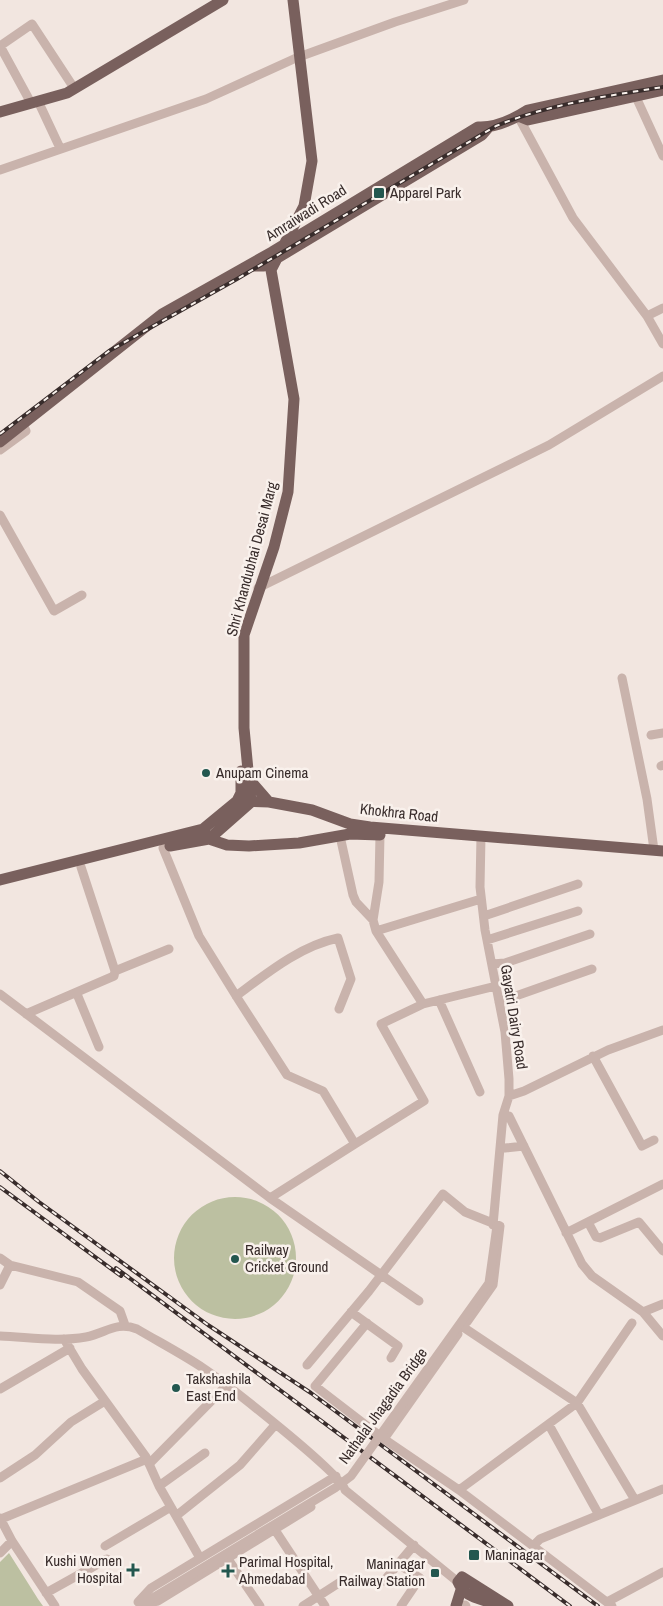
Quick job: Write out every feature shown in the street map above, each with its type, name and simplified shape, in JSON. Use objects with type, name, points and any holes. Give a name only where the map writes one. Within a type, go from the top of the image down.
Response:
[{"type":"main road","points":[[0,112],[74,88],[223,0]]},
{"type":"main road","name":"Shri Khandubhai Desai Marg","points":[[271,295],[273,255],[299,205],[307,161],[299,57],[288,0]]},
{"type":"main road","name":"Shri Khandubhai Desai Marg","points":[[273,255],[283,244],[304,206],[312,161],[293,0]]},
{"type":"main road","points":[[518,116],[528,110],[663,80]]},
{"type":"main road","name":"Amraiwadi Road","points":[[283,244],[474,130],[488,128],[518,116],[528,120],[663,90]]},
{"type":"main road","points":[[246,266],[264,266],[273,255],[482,135],[488,128]]},
{"type":"main road","name":"Amraiwadi Road","points":[[0,442],[162,314],[246,266],[273,255]]},
{"type":"main road","name":"Shri Khandubhai Desai Marg","points":[[237,802],[242,779],[238,724],[240,635],[274,547],[288,492],[293,434],[294,399],[264,266]]},
{"type":"main road","name":"Shri Khandubhai Desai Marg","points":[[251,802],[244,728],[244,635],[258,588]]},
{"type":"main road","points":[[248,778],[269,802]]},
{"type":"main road","name":"Khokhra Road","points":[[0,886],[163,848],[206,834],[237,802],[269,802],[312,810],[347,831],[380,835],[658,850]]},
{"type":"main road","points":[[206,834],[251,802]]},
{"type":"main road","name":"Khokhra Road","points":[[0,880],[206,834],[226,845],[249,846],[299,843],[370,827],[663,857]]},
{"type":"main road","points":[[463,1596],[487,1597],[508,1606]]},
{"type":"main road","points":[[463,1596],[487,1597],[498,1606]]},
{"type":"street","points":[[0,170],[206,99],[299,57],[395,22],[464,0]]},
{"type":"street","points":[[60,148],[35,102],[0,46],[32,24],[74,88]]},
{"type":"street","points":[[636,97],[663,156]]},
{"type":"street","points":[[518,116],[573,218],[648,316],[663,344]]},
{"type":"street","points":[[648,316],[663,308]]},
{"type":"street","points":[[258,588],[549,445],[663,376]]},
{"type":"street","points":[[0,450],[26,431],[23,424]]},
{"type":"street","points":[[0,515],[54,611],[82,595]]},
{"type":"street","points":[[622,678],[658,850]]},
{"type":"street","points":[[651,735],[663,733]]},
{"type":"street","points":[[347,831],[353,895],[356,902],[373,920]]},
{"type":"street","points":[[380,835],[379,882],[373,920],[376,931],[423,1004]]},
{"type":"street","name":"Gayatri Dairy Road","points":[[480,839],[482,899],[487,940],[505,1032],[508,1100],[503,1115],[495,1224]]},
{"type":"street","points":[[163,848],[199,936],[236,996],[288,1075],[323,1091],[355,1144]]},
{"type":"street","points":[[26,1014],[77,994],[114,976],[115,970],[81,867]]},
{"type":"street","points":[[484,916],[578,884]]},
{"type":"street","points":[[376,931],[482,899]]},
{"type":"street","points":[[487,940],[578,911]]},
{"type":"street","points":[[492,964],[505,963],[590,934]]},
{"type":"street","points":[[236,996],[267,973],[317,942],[338,938],[351,979],[339,1009]]},
{"type":"street","points":[[115,970],[169,949]]},
{"type":"street","points":[[499,1002],[592,969]]},
{"type":"street","points":[[270,1198],[424,1101],[381,1024],[423,1004],[496,986]]},
{"type":"street","points":[[0,994],[270,1198],[381,1276],[419,1300]]},
{"type":"street","points":[[77,994],[99,1047]]},
{"type":"street","points":[[439,1000],[480,1092]]},
{"type":"street","points":[[495,1224],[509,1116],[508,1100],[593,1056],[663,1030]]},
{"type":"street","points":[[593,1056],[642,1146],[654,1140]]},
{"type":"street","points":[[509,1116],[566,1233],[587,1271],[643,1312],[663,1336]]},
{"type":"street","points":[[505,1148],[524,1146]]},
{"type":"street","points":[[566,1233],[663,1184]]},
{"type":"street","points":[[307,1365],[381,1276],[443,1194],[465,1212],[500,1226],[494,1285],[384,1439]]},
{"type":"street","points":[[588,1222],[596,1237],[600,1238],[639,1222],[663,1251]]},
{"type":"street","name":"Nathalal Jhagadia Bridge","points":[[137,1605],[332,1485],[348,1473],[485,1282],[495,1224]]},
{"type":"street","points":[[0,1258],[10,1265],[78,1282],[120,1311],[125,1325]]},
{"type":"street","points":[[0,1285],[10,1265]]},
{"type":"street","points":[[643,1312],[663,1304]]},
{"type":"street","points":[[351,1312],[398,1346],[391,1358]]},
{"type":"street","points":[[367,1323],[315,1386],[384,1439],[459,1490],[610,1604],[663,1572]]},
{"type":"street","points":[[459,1490],[524,1441],[550,1425],[577,1403],[632,1323]]},
{"type":"street","points":[[0,1336],[64,1339],[84,1337],[125,1325],[137,1329],[203,1368],[276,1425],[336,1476],[345,1490],[414,1545],[463,1596]]},
{"type":"street","points":[[463,1327],[577,1403],[635,1500]]},
{"type":"street","points":[[64,1339],[148,1461],[159,1486],[200,1558]]},
{"type":"street","points":[[0,1389],[70,1348]]},
{"type":"street","points":[[55,1606],[12,1541],[0,1519],[148,1461],[226,1386]]},
{"type":"street","points":[[0,1478],[35,1455],[71,1422],[106,1401]]},
{"type":"street","points":[[176,1516],[240,1465],[276,1425]]},
{"type":"street","points":[[550,1425],[599,1515]]},
{"type":"street","points":[[159,1486],[205,1454]]},
{"type":"street","points":[[137,1605],[152,1588],[336,1476]]},
{"type":"street","points":[[137,1605],[158,1601],[344,1486],[349,1486],[463,1596]]},
{"type":"street","points":[[533,1546],[540,1538],[663,1489]]},
{"type":"street","points":[[105,1546],[171,1507]]},
{"type":"street","points":[[275,1530],[325,1606]]},
{"type":"street","points":[[0,1553],[12,1541]]},
{"type":"street","points":[[371,1582],[384,1581],[414,1545]]},
{"type":"street","points":[[46,1593],[107,1559]]},
{"type":"street","points":[[228,1559],[260,1606]]},
{"type":"street","points":[[398,1564],[420,1578],[401,1606]]},
{"type":"street","points":[[303,1606],[345,1579]]},
{"type":"green space","name":"Railway Cricket Ground","points":[[235,1197],[247,1198],[258,1202],[269,1207],[278,1215],[286,1224],[291,1235],[295,1246],[295,1270],[291,1281],[286,1292],[278,1301],[269,1309],[258,1314],[247,1318],[235,1319],[223,1318],[212,1314],[201,1309],[192,1301],[184,1292],[179,1281],[175,1270],[174,1258],[175,1246],[179,1235],[184,1224],[192,1215],[201,1207],[212,1202],[223,1198]]},
{"type":"green space","points":[[9,1553],[43,1606],[0,1606],[0,1562]]},
{"type":"railway","points":[[0,434],[109,351],[237,279],[496,126],[557,106],[663,87]]},
{"type":"railway","points":[[0,1171],[39,1202],[208,1325],[311,1393],[598,1606]]},
{"type":"railway","points":[[0,1187],[121,1276]]},
{"type":"railway","points":[[116,1268],[570,1606]]},
{"type":"place","name":"Apparel Park","points":[[379,193]]},
{"type":"place","name":"Anupam Cinema","points":[[206,773]]},
{"type":"place","name":"Railway Cricket Ground","points":[[235,1259]]},
{"type":"place","name":"Takshashila East End","points":[[176,1388]]},
{"type":"place","name":"Maninagar","points":[[474,1555]]},
{"type":"place","name":"Kushi Women Hospital","points":[[133,1570]]},
{"type":"place","name":"Parimal Hospital, Ahmedabad","points":[[228,1571]]},
{"type":"place","name":"Maninagar Railway Station","points":[[435,1573]]}]
